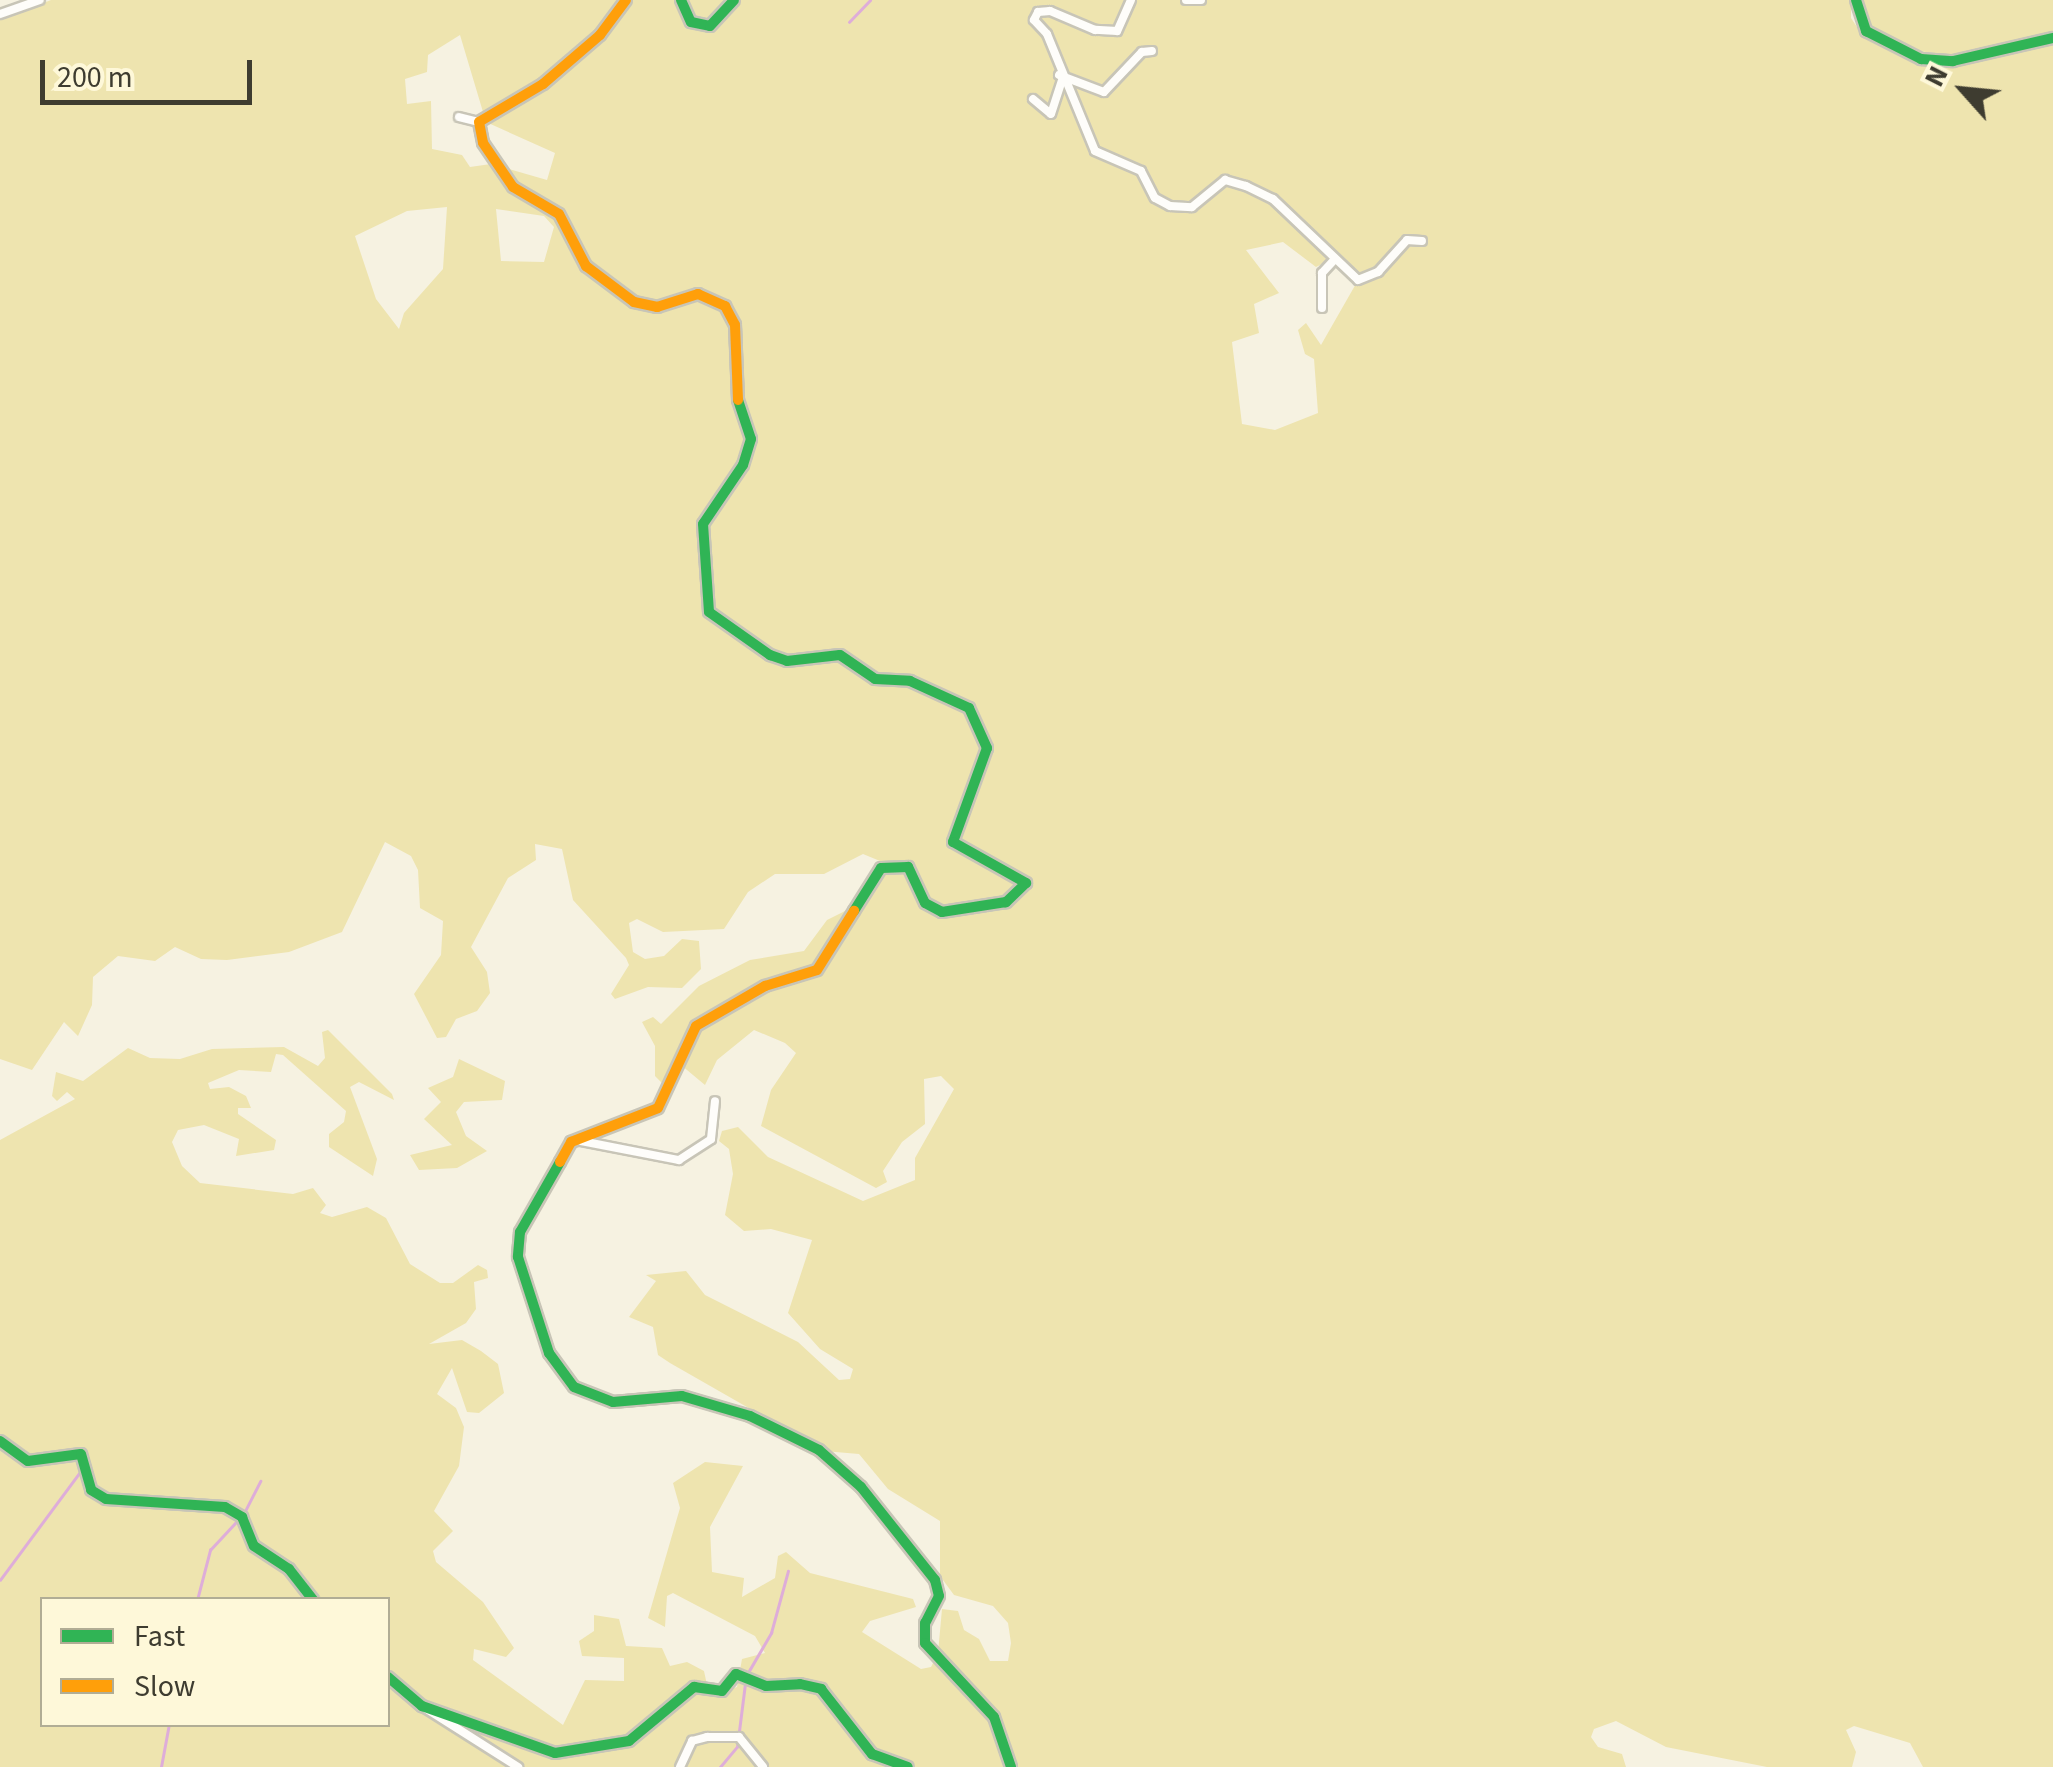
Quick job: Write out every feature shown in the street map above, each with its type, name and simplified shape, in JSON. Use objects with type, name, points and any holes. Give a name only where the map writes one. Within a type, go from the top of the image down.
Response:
[{"type":"street","points":[[0,14],[40,0]]},
{"type":"street","points":[[458,117],[478,122],[543,84],[600,35],[626,0]]},
{"type":"street","points":[[681,0],[691,22],[710,26],[734,0]]},
{"type":"street","points":[[1130,0],[1117,30],[1038,12],[1034,20],[1046,34],[1094,151],[1141,171],[1162,203],[1192,207],[1229,180],[1273,200],[1333,262],[1358,280],[1370,277],[1407,240],[1422,241]]},
{"type":"street","points":[[1186,0],[1201,0]]},
{"type":"street","points":[[1856,0],[1866,31],[1921,58],[1953,60],[2053,38]]},
{"type":"street","points":[[1061,78],[1104,92],[1142,52],[1152,51]]},
{"type":"street","points":[[1033,99],[1050,114],[1061,78]]},
{"type":"street","points":[[478,122],[488,152],[513,187],[559,214],[586,266],[634,302],[657,307],[698,294],[725,306],[735,326],[734,388],[751,440],[743,465],[703,524],[709,612],[770,655],[787,661],[840,656],[875,679],[910,681],[968,708],[987,748],[956,820],[954,842],[1026,883],[1016,898],[942,912],[925,903],[908,867],[880,868],[825,964],[713,1012],[696,1026],[658,1108],[572,1142],[517,1244],[549,1354],[582,1392]]},
{"type":"street","points":[[1322,308],[1322,273],[1333,262]]},
{"type":"street","points":[[572,1142],[608,1141],[645,1157],[679,1160],[710,1139],[716,1101]]},
{"type":"street","points":[[564,1387],[613,1402],[661,1394],[693,1398],[765,1423],[841,1466],[935,1580],[939,1596],[924,1640],[994,1718],[1011,1767]]},
{"type":"street","points":[[0,1442],[28,1461],[74,1451],[84,1466],[91,1490],[106,1499],[225,1508],[240,1516],[254,1546],[289,1570],[311,1597]]},
{"type":"street","points":[[422,1706],[555,1753],[629,1741],[694,1688],[722,1691],[746,1677],[821,1690],[872,1754],[908,1767]]},
{"type":"street","points":[[390,1678],[422,1706],[518,1767]]},
{"type":"street","points":[[680,1767],[698,1737],[736,1737],[763,1767]]},
{"type":"shaded area","points":[[51,0],[1851,0],[1851,18],[1863,36],[1917,61],[1965,64],[2053,43],[2053,1767],[1923,1767],[1910,1743],[1854,1726],[1846,1730],[1856,1752],[1852,1767],[1767,1767],[1666,1747],[1616,1721],[1594,1729],[1591,1737],[1598,1747],[1622,1754],[1626,1767],[0,1767],[0,1140],[75,1099],[67,1092],[57,1101],[52,1096],[56,1072],[83,1081],[128,1048],[150,1058],[180,1059],[212,1049],[284,1047],[318,1066],[325,1058],[322,1032],[328,1030],[392,1094],[394,1100],[359,1082],[350,1087],[377,1159],[373,1176],[329,1147],[329,1134],[344,1122],[346,1111],[283,1055],[276,1054],[271,1072],[239,1070],[208,1083],[210,1089],[229,1087],[246,1096],[251,1108],[238,1108],[238,1114],[276,1140],[274,1150],[236,1156],[239,1139],[204,1125],[178,1130],[172,1142],[182,1166],[200,1183],[293,1194],[313,1188],[326,1205],[320,1213],[332,1217],[367,1207],[386,1218],[410,1264],[440,1283],[453,1283],[478,1265],[487,1270],[488,1278],[474,1282],[476,1309],[466,1323],[429,1344],[462,1340],[481,1351],[498,1364],[504,1393],[479,1413],[467,1412],[452,1368],[437,1394],[456,1408],[464,1427],[459,1466],[434,1511],[453,1531],[433,1551],[436,1562],[483,1602],[514,1648],[506,1657],[474,1649],[473,1660],[563,1725],[585,1680],[624,1681],[624,1658],[582,1656],[579,1641],[594,1631],[594,1615],[619,1619],[626,1646],[662,1648],[670,1666],[687,1662],[704,1671],[707,1685],[726,1691],[737,1687],[742,1659],[765,1653],[755,1636],[673,1593],[667,1596],[665,1627],[648,1618],[680,1508],[673,1483],[705,1462],[743,1466],[710,1527],[712,1572],[744,1578],[742,1597],[775,1578],[778,1556],[786,1552],[810,1573],[913,1599],[916,1607],[870,1621],[862,1632],[921,1669],[931,1667],[938,1653],[942,1609],[958,1611],[964,1630],[979,1639],[990,1661],[1008,1661],[1011,1643],[1008,1623],[993,1606],[954,1595],[940,1576],[940,1521],[888,1489],[859,1454],[824,1451],[670,1363],[658,1355],[653,1327],[629,1317],[656,1281],[646,1275],[686,1271],[705,1295],[798,1342],[839,1380],[850,1379],[853,1369],[820,1349],[788,1313],[812,1240],[771,1229],[744,1231],[725,1215],[733,1174],[729,1149],[719,1141],[722,1131],[738,1127],[768,1157],[863,1201],[915,1180],[915,1158],[954,1089],[941,1076],[924,1079],[925,1124],[902,1142],[883,1171],[887,1182],[876,1188],[761,1126],[771,1090],[796,1053],[785,1043],[754,1030],[717,1060],[705,1085],[675,1060],[662,1083],[655,1076],[655,1046],[642,1022],[653,1017],[661,1024],[699,986],[750,960],[804,951],[827,920],[851,908],[880,861],[863,854],[824,874],[775,874],[748,892],[724,929],[663,932],[637,919],[629,923],[633,952],[645,959],[664,956],[682,939],[699,941],[701,969],[682,988],[648,987],[615,999],[611,994],[629,965],[626,958],[573,900],[562,849],[535,844],[536,860],[508,878],[471,947],[487,972],[490,993],[477,1011],[456,1019],[446,1037],[437,1038],[414,994],[441,955],[443,921],[420,908],[418,870],[411,856],[385,842],[342,932],[289,952],[227,960],[201,959],[175,947],[155,961],[118,956],[93,977],[92,1005],[78,1036],[64,1022],[32,1070],[0,1059],[0,20]],"holes":[[[460,35],[486,122],[555,153],[547,180],[491,164],[470,167],[462,155],[432,149],[431,101],[407,104],[405,79],[427,72],[428,55]],[[447,207],[443,269],[404,313],[399,329],[376,299],[355,236],[407,211]],[[496,209],[544,216],[554,227],[544,262],[501,261]],[[1283,242],[1316,267],[1334,258],[1357,282],[1321,345],[1306,323],[1298,330],[1305,354],[1314,359],[1318,413],[1275,430],[1242,424],[1232,342],[1259,333],[1254,304],[1279,293],[1246,250]]]},
{"type":"shaded area","points":[[1859,0],[2053,0],[2053,34],[1959,56],[1918,51],[1866,25]]},
{"type":"shaded area","points":[[459,1059],[505,1081],[502,1100],[464,1102],[456,1112],[466,1136],[487,1151],[457,1168],[419,1170],[410,1155],[452,1145],[424,1119],[441,1102],[428,1088],[453,1077]]},
{"type":"waterway","points":[[849,22],[870,0]]},
{"type":"waterway","points":[[0,1580],[80,1472]]},
{"type":"waterway","points":[[243,1515],[260,1481]]},
{"type":"waterway","points":[[198,1597],[210,1550],[237,1521]]},
{"type":"waterway","points":[[746,1676],[771,1633],[788,1571]]},
{"type":"waterway","points":[[720,1767],[737,1747],[745,1684]]},
{"type":"waterway","points":[[161,1767],[168,1727]]},
{"type":"traffic: fast","points":[[681,0],[691,22],[710,26],[734,0]]},
{"type":"traffic: fast","points":[[1856,0],[1866,31],[1921,59],[1953,61],[2053,38]]},
{"type":"traffic: fast","points":[[738,400],[751,439],[743,465],[703,524],[709,612],[770,655],[787,661],[840,655],[875,679],[910,681],[969,708],[987,748],[953,842],[1026,883],[1006,902],[942,912],[925,903],[908,867],[881,868],[854,911]]},
{"type":"traffic: fast","points":[[560,1162],[520,1232],[518,1257],[549,1353],[574,1387],[613,1402],[682,1396],[750,1416],[819,1450],[861,1487],[935,1580],[939,1596],[925,1623],[925,1643],[994,1717],[1011,1767]]},
{"type":"traffic: fast","points":[[0,1441],[28,1461],[81,1454],[91,1490],[106,1499],[225,1507],[242,1517],[254,1546],[289,1569],[311,1597]]},
{"type":"traffic: fast","points":[[390,1679],[422,1706],[555,1753],[629,1741],[694,1687],[722,1691],[736,1674],[766,1686],[800,1684],[821,1689],[872,1754],[908,1767]]},
{"type":"traffic: slow","points":[[626,0],[600,35],[543,84],[479,122],[483,143],[513,187],[559,214],[586,266],[634,302],[657,307],[698,294],[725,306],[735,325],[738,400]]},
{"type":"traffic: slow","points":[[560,1162],[571,1142],[658,1108],[696,1026],[765,986],[817,970],[854,911]]}]
